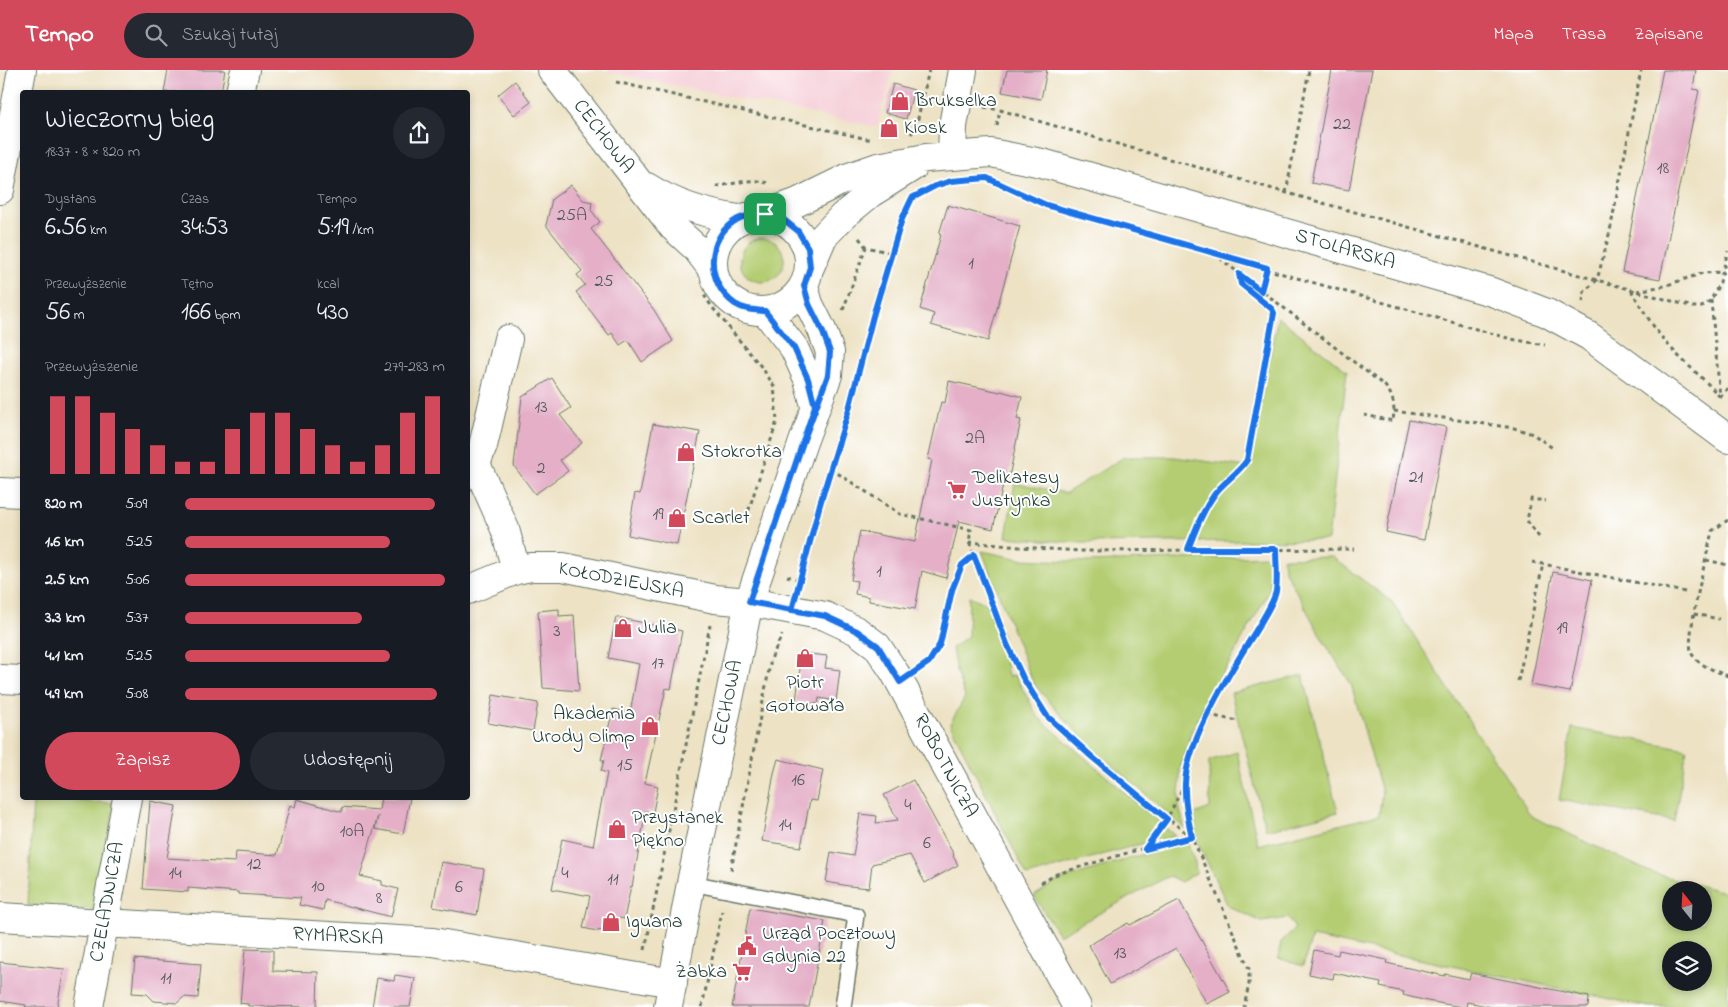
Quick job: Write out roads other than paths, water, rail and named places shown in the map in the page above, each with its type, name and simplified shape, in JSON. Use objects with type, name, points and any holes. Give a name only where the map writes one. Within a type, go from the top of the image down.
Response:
[{"type":"street","points":[[0,190],[22,70]]},
{"type":"street","points":[[240,90],[245,70]]},
{"type":"street","name":"CECHOWA","points":[[552,70],[673,227],[696,248],[708,281]]},
{"type":"street","points":[[939,157],[954,118],[963,70]]},
{"type":"street","name":"STOLARSKA","points":[[752,216],[796,203],[849,177],[878,167],[939,157],[991,153],[1042,164],[1492,292],[1547,313],[1589,336],[1728,439]]},
{"type":"street","name":"STOLARSKA","points":[[807,276],[823,237],[842,216],[872,193],[939,157]]},
{"type":"street","name":"CECHOWA","points":[[636,181],[662,197],[715,216],[752,216]]},
{"type":"street","points":[[752,216],[783,219],[798,231],[808,248],[807,276],[794,299],[780,307],[765,311],[750,310],[736,305],[725,296],[716,283],[708,281],[713,254],[718,240],[726,228],[752,216]]},
{"type":"street","name":"CECHOWA","points":[[670,995],[749,602],[815,406],[828,375],[830,352],[809,304],[807,276]]},
{"type":"street","points":[[765,311],[794,348],[808,379],[815,406]]},
{"type":"street","points":[[508,339],[484,446],[472,463],[505,529],[516,570]]},
{"type":"street","points":[[0,492],[20,493]]},
{"type":"street","name":"KOŁODZIEJSKA","points":[[470,589],[516,570],[532,567],[563,567],[715,599],[749,602]]},
{"type":"street","name":"ROBOTNICZA","points":[[749,602],[825,616],[857,631],[878,646],[900,682],[1077,1007]]},
{"type":"street","points":[[0,679],[20,680]]},
{"type":"street","name":"CZELADNICZA","points":[[89,1007],[127,800]]},
{"type":"street","name":"RYMARSKA","points":[[0,917],[433,942],[640,977],[670,995]]},
{"type":"lane","points":[[691,883],[856,915],[843,1007]]},
{"type":"place","name":"Brukselka","points":[[900,101]]},
{"type":"place","name":"Kiosk","points":[[889,128]]},
{"type":"place","name":"Stokrotka","points":[[686,452]]},
{"type":"place","name":"Delikatesy Justynka","points":[[957,490]]},
{"type":"place","name":"Scarlet","points":[[677,518]]},
{"type":"place","name":"Julia","points":[[623,628]]},
{"type":"place","name":"Piotr Gotowała","points":[[805,658]]},
{"type":"place","name":"Akademia Urody Olimp","points":[[650,726]]},
{"type":"place","name":"Przystanek Piękno","points":[[617,829]]},
{"type":"place","name":"Iguana","points":[[611,922]]},
{"type":"place","name":"Urząd Pocztowy Gdynia 22","points":[[747,946]]},
{"type":"place","name":"Żabka","points":[[742,972]]}]
